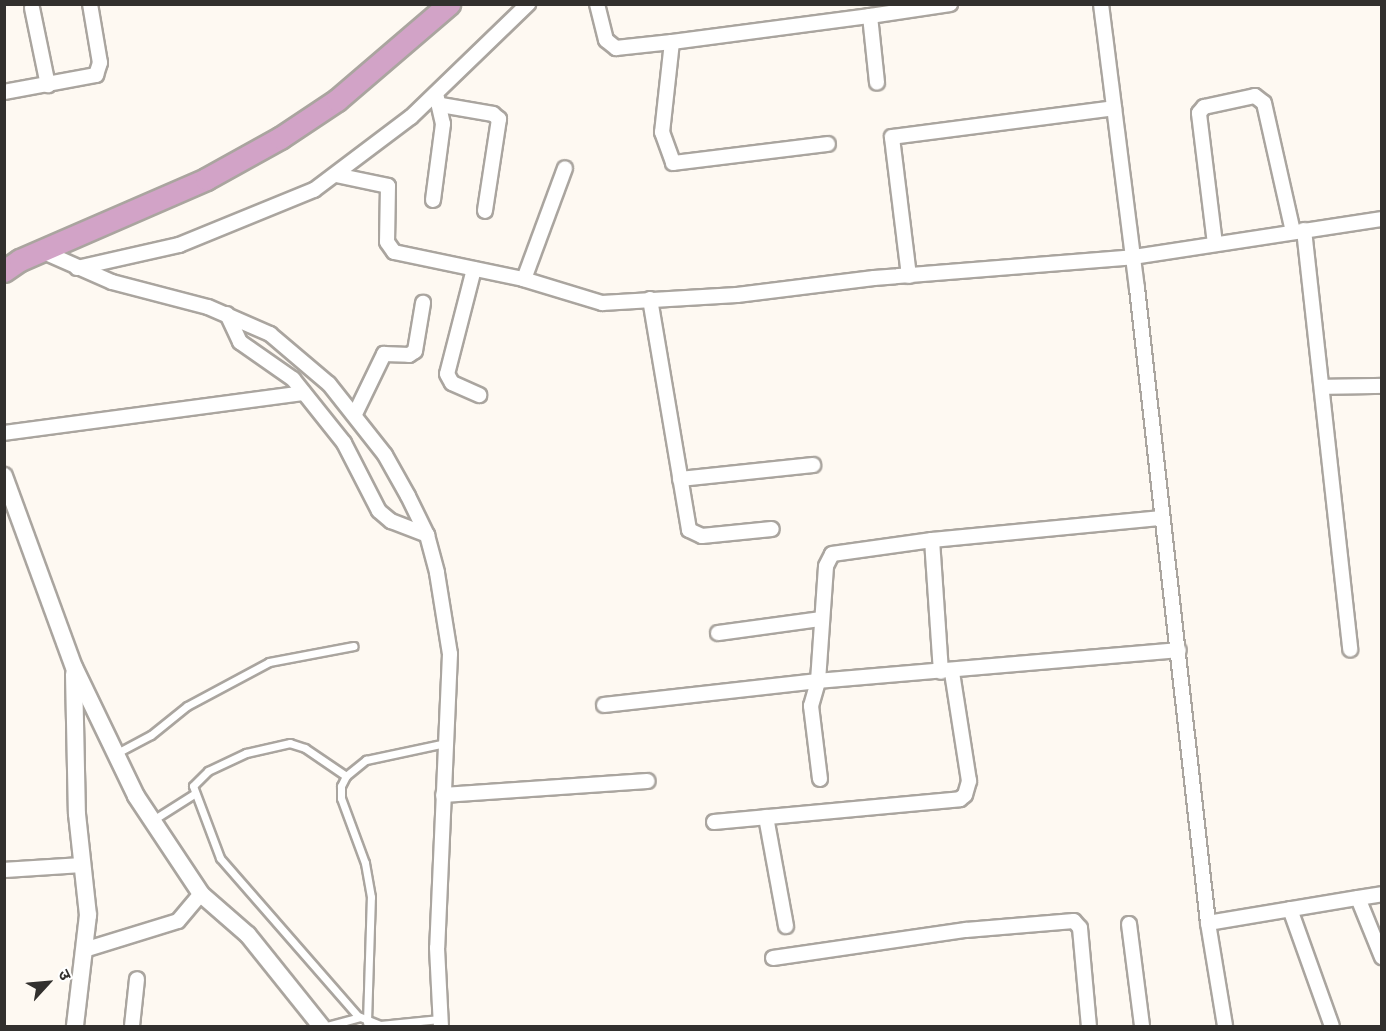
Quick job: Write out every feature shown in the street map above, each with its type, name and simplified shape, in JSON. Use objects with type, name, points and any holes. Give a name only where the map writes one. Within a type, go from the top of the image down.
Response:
[{"type":"highway","points":[[10,263],[44,252],[206,179],[280,138],[338,100],[449,4]]},
{"type":"street","points":[[4,92],[93,78],[99,69],[90,4]]},
{"type":"street","points":[[77,268],[179,245],[291,201],[336,175],[438,99],[528,4]]},
{"type":"street","points":[[597,4],[606,40],[616,48],[950,4]]},
{"type":"street","points":[[1101,4],[1179,650],[1208,923],[1225,1026]]},
{"type":"street","points":[[32,8],[48,86]]},
{"type":"street","points":[[870,16],[878,83]]},
{"type":"street","points":[[672,42],[662,132],[673,163],[828,144]]},
{"type":"street","points":[[1215,244],[1199,113],[1204,108],[1255,96],[1264,103],[1299,231],[1322,387],[1350,649]]},
{"type":"street","points":[[433,200],[443,124],[438,99]]},
{"type":"street","points":[[438,99],[493,114],[499,119],[486,211]]},
{"type":"street","points":[[909,276],[892,137],[1113,108]]},
{"type":"street","points":[[524,279],[565,168]]},
{"type":"street","points":[[336,175],[388,186],[387,242],[394,252],[524,279],[589,301],[737,295],[909,276],[1133,257],[1382,219]]},
{"type":"street","points":[[44,252],[112,282],[227,314],[290,348],[355,414],[385,455],[427,535],[445,610],[450,654],[437,948],[440,1023]]},
{"type":"street","points":[[474,270],[447,374],[452,383],[479,394]]},
{"type":"street","points":[[650,299],[687,525],[694,534],[772,529]]},
{"type":"street","points":[[355,414],[384,354],[409,355],[415,351],[423,303]]},
{"type":"street","points":[[227,314],[240,342],[293,379],[344,443],[379,511],[391,521],[427,535]]},
{"type":"street","points":[[1322,387],[1382,386]]},
{"type":"street","points":[[4,433],[303,393]]},
{"type":"street","points":[[680,479],[813,465]]},
{"type":"street","points":[[4,476],[74,667],[114,754],[152,821],[201,894],[248,935],[321,1026]]},
{"type":"street","points":[[820,779],[811,711],[818,681],[820,618],[826,566],[832,554],[932,540],[1162,518]]},
{"type":"street","points":[[714,822],[952,801],[965,795],[969,781],[947,672],[932,540]]},
{"type":"street","points":[[718,633],[820,618]]},
{"type":"street","points":[[604,705],[818,681],[947,672],[1179,650]]},
{"type":"street","points":[[74,667],[83,865],[88,915],[75,1026]]},
{"type":"street","points":[[443,795],[648,781]]},
{"type":"street","points":[[766,817],[786,927]]},
{"type":"street","points":[[4,870],[83,865]]},
{"type":"street","points":[[84,950],[178,921],[201,894]]},
{"type":"street","points":[[1208,923],[1382,894]]},
{"type":"street","points":[[1358,898],[1382,957]]},
{"type":"street","points":[[1290,909],[1332,1026]]},
{"type":"street","points":[[773,958],[966,930],[1074,921],[1080,928],[1089,1026]]},
{"type":"street","points":[[1129,924],[1142,1026]]},
{"type":"street","points":[[132,1026],[137,979]]},
{"type":"lane","points":[[114,754],[151,735],[187,706],[269,662],[354,646]]},
{"type":"lane","points":[[368,1022],[371,897],[365,863],[341,798],[346,776],[366,760],[446,743]]},
{"type":"lane","points":[[346,776],[305,748],[281,744],[246,753],[208,771],[193,786],[194,794],[220,858],[360,1017],[368,1022],[392,1025],[440,1023]]},
{"type":"lane","points":[[152,821],[194,794]]},
{"type":"lane","points":[[327,1026],[360,1017]]}]
